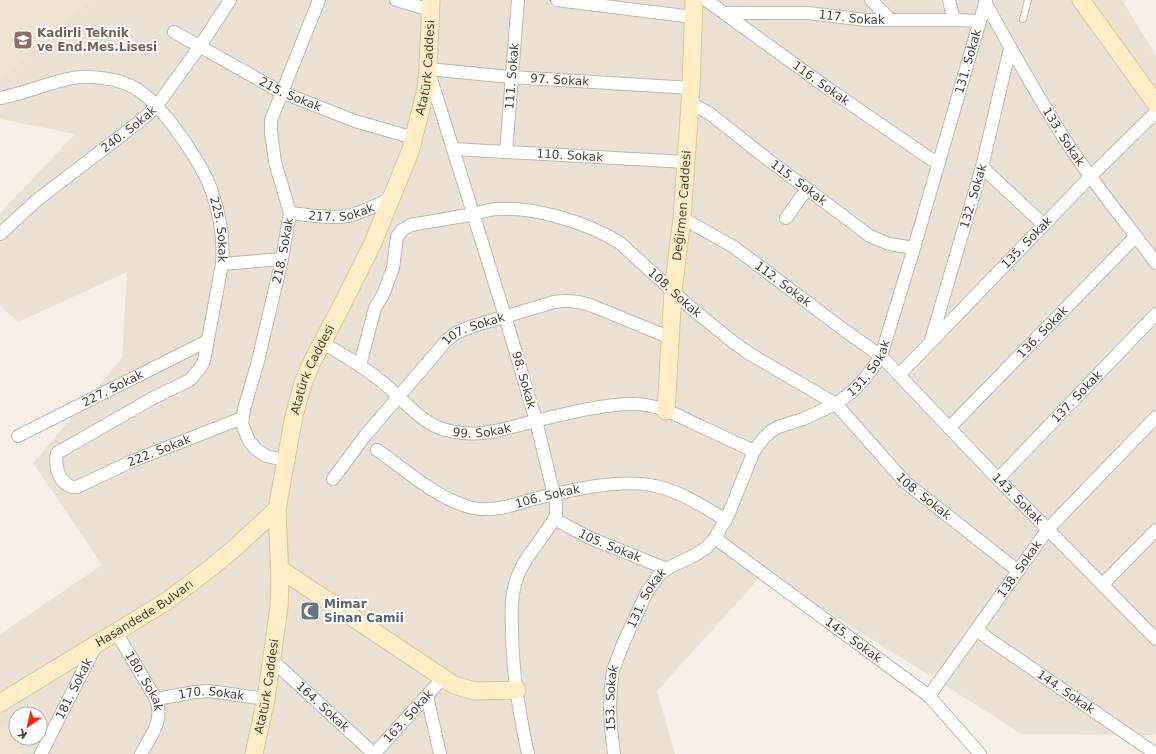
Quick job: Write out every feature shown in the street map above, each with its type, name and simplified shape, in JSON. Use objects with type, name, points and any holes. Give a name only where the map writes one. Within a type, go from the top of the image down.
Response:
[{"type":"street","name":"240. Sokak","points":[[0,234],[37,200],[139,122],[156,107],[200,46],[230,0]]},
{"type":"street","name":"218. Sokak","points":[[285,460],[266,456],[256,449],[249,441],[243,430],[242,418],[257,365],[282,259],[290,213],[275,162],[271,120],[319,0]]},
{"type":"street","points":[[396,0],[431,5]]},
{"type":"street","name":"111. Sokak","points":[[506,152],[518,0]]},
{"type":"street","points":[[557,0],[693,17]]},
{"type":"street","name":"Değirmen Caddesi","points":[[666,411],[673,291],[682,218],[691,96],[694,0]]},
{"type":"street","name":"116. Sokak","points":[[706,0],[826,87],[938,164]]},
{"type":"street","points":[[872,0],[890,19]]},
{"type":"street","points":[[949,0],[954,20]]},
{"type":"street","points":[[1081,0],[1156,104]]},
{"type":"street","name":"131. Sokak","points":[[622,644],[647,592],[660,574],[695,555],[715,538],[726,520],[754,451],[763,439],[778,427],[803,419],[836,404],[854,390],[866,377],[881,356],[986,1]]},
{"type":"street","name":"133. Sokak","points":[[986,1],[1010,48],[1047,112],[1090,177],[1156,263]]},
{"type":"street","name":"Atatürk Caddesi","points":[[257,753],[272,660],[278,607],[280,569],[277,509],[285,460],[299,396],[313,360],[372,245],[404,169],[414,138],[424,95],[428,69],[431,5]]},
{"type":"street","name":"117. Sokak","points":[[724,13],[808,13],[855,19],[980,21]]},
{"type":"street","name":"215. Sokak","points":[[174,32],[281,92],[355,121],[414,138]]},
{"type":"street","name":"132. Sokak","points":[[931,342],[982,167],[1010,48]]},
{"type":"street","name":"97. Sokak","points":[[428,69],[691,96]]},
{"type":"street","name":"98. Sokak","points":[[428,69],[474,214],[536,421],[554,494],[556,508],[554,519]]},
{"type":"street","name":"225. Sokak","points":[[0,98],[13,96],[80,77],[106,79],[129,86],[142,93],[166,118],[187,146],[212,191],[220,221],[223,253],[222,264],[204,361],[190,380],[148,400],[57,453],[56,461],[58,473],[61,479],[70,486],[77,487]]},
{"type":"street","name":"115. Sokak","points":[[691,96],[709,113],[870,236],[889,244],[914,248]]},
{"type":"street","name":"135. Sokak","points":[[899,375],[1090,177],[1156,112]]},
{"type":"street","name":"110. Sokak","points":[[454,149],[686,162]]},
{"type":"street","points":[[982,167],[1044,225]]},
{"type":"street","points":[[786,218],[807,189]]},
{"type":"street","name":"217. Sokak","points":[[290,213],[324,216],[347,216],[371,208],[391,198]]},
{"type":"street","name":"108. Sokak","points":[[360,365],[375,308],[383,295],[393,268],[397,237],[402,230],[410,225],[489,210],[509,209],[526,210],[583,224],[620,243],[733,342],[750,354],[836,404],[905,482],[1018,571]]},
{"type":"street","name":"112. Sokak","points":[[682,218],[734,247],[881,356]]},
{"type":"street","name":"136. Sokak","points":[[949,428],[1136,236]]},
{"type":"street","points":[[222,264],[282,259]]},
{"type":"street","name":"107. Sokak","points":[[334,479],[364,437],[437,351],[456,333],[470,327],[554,302],[568,300],[579,301],[671,338]]},
{"type":"street","name":"137. Sokak","points":[[998,479],[1156,314]]},
{"type":"street","name":"227. Sokak","points":[[18,436],[208,341]]},
{"type":"street","name":"99. Sokak","points":[[323,343],[360,365],[383,382],[422,419],[444,430],[460,433],[487,433],[536,421],[621,404],[648,405],[666,411],[754,451]]},
{"type":"street","name":"143. Sokak","points":[[881,356],[998,479],[1156,639]]},
{"type":"street","name":"138. Sokak","points":[[929,696],[1048,528],[1156,416]]},
{"type":"street","name":"222. Sokak","points":[[77,487],[130,462],[242,418]]},
{"type":"street","name":"106. Sokak","points":[[377,450],[436,492],[454,501],[474,508],[503,507],[554,494],[599,486],[645,484],[656,486],[681,495],[726,520]]},
{"type":"street","name":"Hasandede Bulvarı","points":[[0,703],[167,601],[237,546],[277,509]]},
{"type":"street","points":[[528,754],[517,690],[512,642],[511,609],[515,582],[522,567],[554,519]]},
{"type":"street","name":"105. Sokak","points":[[554,519],[590,538],[667,569]]},
{"type":"street","points":[[1103,584],[1156,530]]},
{"type":"street","name":"145. Sokak","points":[[715,538],[929,696],[980,754]]},
{"type":"street","points":[[280,569],[454,685],[474,691],[517,690]]},
{"type":"street","name":"144. Sokak","points":[[976,630],[1156,754]]},
{"type":"street","name":"180. Sokak","points":[[116,632],[156,699],[159,707],[157,724],[141,754]]},
{"type":"street","name":"153. Sokak","points":[[614,754],[611,728],[611,686],[617,658],[622,644]]},
{"type":"street","name":"181. Sokak","points":[[41,754],[96,645]]},
{"type":"street","name":"164. Sokak","points":[[272,660],[374,754]]},
{"type":"street","name":"163. Sokak","points":[[374,754],[443,678]]},
{"type":"street","name":"170. Sokak","points":[[156,699],[209,691],[266,699]]},
{"type":"street","points":[[427,696],[440,754]]},
{"type":"lane","points":[[1024,19],[1028,0]]},
{"type":"shaded area","points":[[0,0],[1122,0],[1156,56],[1156,733],[1154,735],[1022,734],[765,572],[657,691],[675,754],[0,754],[0,634],[102,565],[33,463],[122,358],[127,272],[18,322],[0,305],[0,213],[75,134],[0,119]]},
{"type":"shaded area","name":"Kadirli Teknik ve End.Mes.Lisesi","points":[[0,0],[91,0],[0,81]]},
{"type":"shaded area","points":[[8,722],[8,746],[27,746],[23,754],[0,754],[0,727]]},
{"type":"place","name":"Kadirli Teknik ve End.Mes.Lisesi","points":[[23,40]]},
{"type":"place","name":"Mimar Sinan Camii","points":[[310,611]]}]
